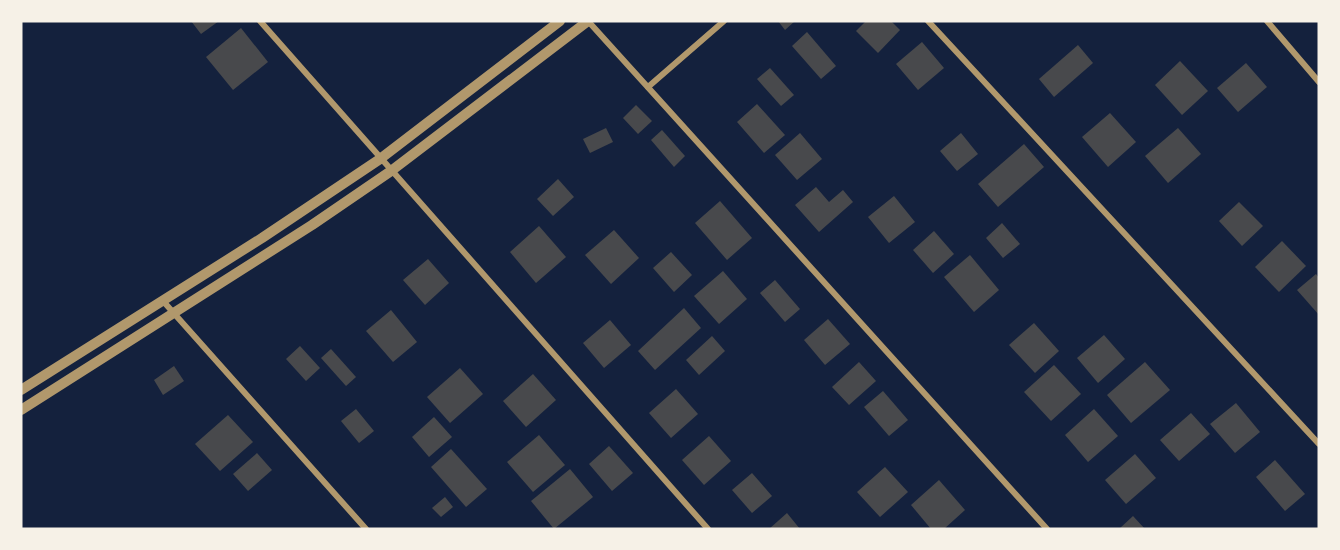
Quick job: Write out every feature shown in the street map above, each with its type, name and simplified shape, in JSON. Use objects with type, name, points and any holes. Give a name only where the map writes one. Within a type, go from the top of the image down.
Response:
[{"type":"street","points":[[260,21],[708,529]]},
{"type":"street","points":[[21,390],[163,301],[380,159],[560,21]]},
{"type":"street","points":[[21,410],[173,315],[391,171],[588,21],[1047,529]]},
{"type":"street","points":[[648,87],[724,21]]},
{"type":"street","points":[[928,21],[1319,444]]},
{"type":"street","points":[[1267,21],[1319,82]]},
{"type":"street","points":[[163,301],[173,315],[366,529]]},
{"type":"building","points":[[191,21],[219,21],[201,34]]},
{"type":"building","points":[[778,21],[795,21],[785,30]]},
{"type":"building","points":[[866,21],[891,21],[900,30],[878,53],[856,31]]},
{"type":"building","points":[[241,28],[268,62],[233,90],[206,57]]},
{"type":"building","points":[[807,32],[836,66],[821,79],[792,46]]},
{"type":"building","points":[[922,42],[944,68],[918,90],[896,64]]},
{"type":"building","points":[[1078,45],[1093,63],[1054,97],[1039,79]]},
{"type":"building","points":[[1180,61],[1208,91],[1182,115],[1155,85]]},
{"type":"building","points":[[1246,63],[1267,87],[1238,112],[1217,88]]},
{"type":"building","points":[[770,68],[794,95],[781,106],[757,79]]},
{"type":"building","points":[[757,104],[785,135],[764,153],[737,122]]},
{"type":"building","points":[[636,105],[652,121],[638,134],[623,118]]},
{"type":"building","points":[[1110,113],[1136,142],[1108,167],[1082,137]]},
{"type":"building","points":[[606,128],[613,142],[590,153],[583,139]]},
{"type":"building","points":[[1178,128],[1201,154],[1168,183],[1145,156]]},
{"type":"building","points":[[662,130],[685,156],[674,167],[651,140]]},
{"type":"building","points":[[800,133],[822,159],[797,180],[775,155]]},
{"type":"building","points":[[961,133],[978,154],[957,171],[940,151]]},
{"type":"building","points":[[1024,144],[1044,167],[998,207],[978,184]]},
{"type":"building","points":[[558,179],[574,197],[553,216],[537,199]]},
{"type":"building","points":[[816,187],[829,202],[843,190],[853,202],[819,232],[795,205]]},
{"type":"building","points":[[894,196],[915,222],[889,243],[868,217]]},
{"type":"building","points":[[720,201],[752,238],[727,260],[695,223]]},
{"type":"building","points":[[1239,202],[1263,226],[1242,246],[1219,221]]},
{"type":"building","points":[[1002,223],[1020,244],[1003,258],[986,238]]},
{"type":"building","points":[[539,226],[566,257],[536,283],[510,252]]},
{"type":"building","points":[[614,230],[639,258],[611,284],[585,255]]},
{"type":"building","points":[[934,231],[954,254],[933,273],[913,250]]},
{"type":"building","points":[[1282,241],[1306,266],[1279,292],[1255,267]]},
{"type":"building","points":[[671,252],[692,275],[674,292],[653,268]]},
{"type":"building","points":[[970,255],[999,290],[974,312],[944,277]]},
{"type":"building","points":[[428,259],[449,283],[425,305],[403,280]]},
{"type":"building","points":[[723,271],[747,299],[719,324],[694,296]]},
{"type":"building","points":[[1316,274],[1319,278],[1319,315],[1297,290]]},
{"type":"building","points":[[775,280],[800,309],[785,322],[760,293]]},
{"type":"building","points":[[684,308],[701,328],[655,370],[638,351]]},
{"type":"building","points":[[391,310],[417,342],[393,362],[366,331]]},
{"type":"building","points":[[828,319],[850,344],[825,365],[804,340]]},
{"type":"building","points":[[610,320],[631,345],[604,368],[583,343]]},
{"type":"building","points":[[1034,323],[1059,351],[1035,373],[1009,345]]},
{"type":"building","points":[[1104,335],[1125,359],[1098,383],[1077,358]]},
{"type":"building","points":[[712,336],[725,351],[699,375],[686,360]]},
{"type":"building","points":[[300,346],[320,368],[306,381],[286,359]]},
{"type":"building","points":[[331,349],[356,377],[346,386],[321,358]]},
{"type":"building","points":[[859,362],[876,381],[849,405],[832,387]]},
{"type":"building","points":[[1145,362],[1170,390],[1131,423],[1107,395]]},
{"type":"building","points":[[1054,365],[1081,394],[1051,421],[1024,392]]},
{"type":"building","points":[[174,366],[184,381],[163,395],[154,380]]},
{"type":"building","points":[[460,368],[483,394],[450,423],[427,397]]},
{"type":"building","points":[[533,374],[556,400],[526,427],[503,401]]},
{"type":"building","points":[[676,389],[698,414],[671,438],[649,413]]},
{"type":"building","points":[[883,391],[908,420],[889,436],[864,407]]},
{"type":"building","points":[[1236,403],[1260,432],[1235,453],[1210,424]]},
{"type":"building","points":[[356,409],[374,431],[359,443],[341,421]]},
{"type":"building","points":[[1094,409],[1118,436],[1088,462],[1065,435]]},
{"type":"building","points":[[1191,413],[1210,434],[1179,461],[1160,440]]},
{"type":"building","points":[[228,415],[253,442],[220,471],[195,444]]},
{"type":"building","points":[[434,417],[452,437],[429,457],[412,437]]},
{"type":"building","points":[[539,435],[565,465],[533,492],[507,462]]},
{"type":"building","points":[[709,436],[731,461],[704,485],[682,460]]},
{"type":"building","points":[[609,446],[633,473],[612,491],[589,464]]},
{"type":"building","points":[[451,449],[487,489],[466,507],[431,467]]},
{"type":"building","points":[[257,453],[272,470],[248,491],[233,474]]},
{"type":"building","points":[[1135,454],[1156,478],[1126,504],[1105,480]]},
{"type":"building","points":[[1275,460],[1305,494],[1285,511],[1256,477]]},
{"type":"building","points":[[885,467],[908,492],[880,517],[857,492]]},
{"type":"building","points":[[570,469],[593,497],[554,529],[531,501]]},
{"type":"building","points":[[752,473],[772,496],[752,513],[732,490]]},
{"type":"building","points":[[939,480],[965,510],[944,529],[931,529],[911,505]]},
{"type":"building","points":[[445,497],[453,507],[441,517],[432,508]]},
{"type":"building","points":[[787,513],[800,529],[769,529]]},
{"type":"building","points":[[1133,516],[1145,529],[1119,529]]}]
